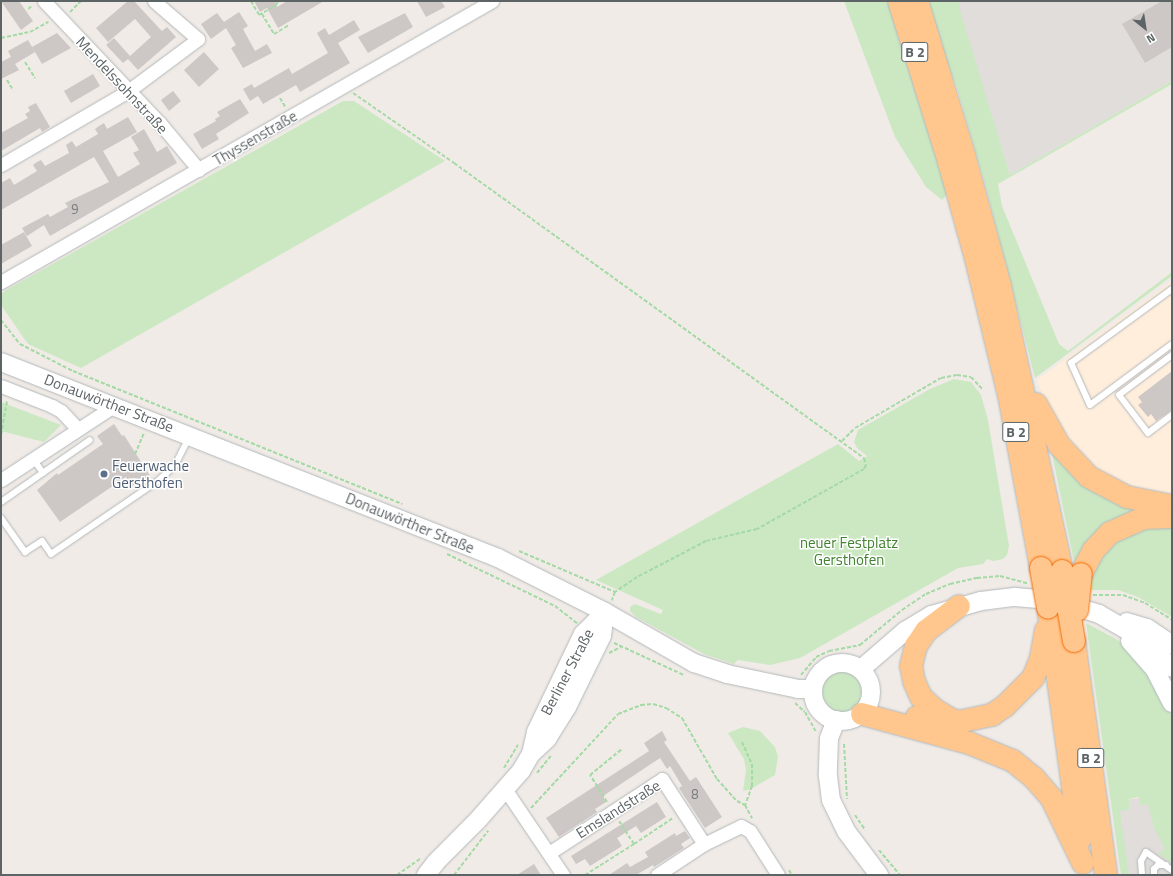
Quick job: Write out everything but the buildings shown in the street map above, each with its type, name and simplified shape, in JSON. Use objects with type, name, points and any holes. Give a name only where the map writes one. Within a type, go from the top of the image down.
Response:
[{"type":"highway","name":"B 2","points":[[899,1],[949,162],[976,258],[1009,395],[1048,606],[1049,637],[1083,869]]},
{"type":"highway","name":"B 2","points":[[917,1],[982,218],[1072,572],[1074,641],[1106,875]]},
{"type":"highway","points":[[1021,374],[1053,436],[1078,468],[1101,485],[1127,497],[1172,506]]},
{"type":"highway","points":[[1072,572],[1110,533],[1143,518],[1172,517]]},
{"type":"highway","points":[[955,721],[934,709],[921,697],[914,681],[911,666],[916,646],[926,631],[959,606]]},
{"type":"highway","points":[[866,708],[927,720],[955,721],[992,715],[1019,695],[1038,668],[1049,637]]},
{"type":"highway","points":[[866,708],[969,743],[1013,761],[1034,778],[1052,799],[1083,869]]},
{"type":"main road","name":"Donauwörther Straße","points":[[1,362],[115,405],[498,558],[605,612],[694,663],[727,674],[798,689],[813,689]]},
{"type":"main road","points":[[861,669],[892,641],[919,622],[959,606],[999,598],[1029,598],[1068,604],[1111,620],[1147,628],[1172,645]]},
{"type":"main road","name":"Berliner Straße","points":[[415,875],[429,864],[505,789],[526,747],[536,732],[583,634],[605,612]]},
{"type":"main road","points":[[1111,620],[1139,637],[1172,668]]},
{"type":"main road","points":[[1111,620],[1155,670],[1172,703]]},
{"type":"main road","points":[[847,663],[861,669],[871,686],[866,708],[848,721],[836,720],[824,715],[817,707],[813,689],[819,674],[832,664],[847,663]]},
{"type":"main road","points":[[836,720],[830,738],[828,776],[831,800],[846,831],[879,875]]},
{"type":"street","name":"Mendelssohnstraße","points":[[44,1],[59,21],[128,91],[199,170]]},
{"type":"street","points":[[1,165],[128,91],[198,39],[154,1]]},
{"type":"street","name":"Thyssenstraße","points":[[1,282],[19,274],[344,86],[474,5],[492,1]]},
{"type":"street","name":"Thyssenstraße","points":[[1,288],[19,274]]},
{"type":"street","points":[[5,388],[61,411],[78,429]]},
{"type":"street","points":[[6,475],[115,405]]},
{"type":"street","name":"Emslandstraße","points":[[549,853],[662,779],[704,844]]},
{"type":"street","points":[[505,789],[563,875]]},
{"type":"street","points":[[657,875],[704,844],[741,826],[750,832],[778,875]]},
{"type":"lane","points":[[1172,289],[1071,363],[1090,405],[1172,344]]},
{"type":"lane","points":[[1172,355],[1119,395],[1148,433],[1172,415]]},
{"type":"lane","points":[[1,518],[25,552],[42,541],[51,554],[159,480],[175,465],[191,435]]},
{"type":"lane","points":[[1,502],[90,440]]},
{"type":"lane","points":[[34,456],[43,473]]},
{"type":"lane","points":[[1142,875],[1141,861],[1146,852],[1172,870]]},
{"type":"lane","points":[[1154,875],[1154,869],[1158,866],[1166,865]]},
{"type":"path","points":[[1,38],[30,32],[59,21],[81,1]]},
{"type":"path","points":[[251,1],[259,15],[262,14],[274,34],[289,25]]},
{"type":"path","points":[[262,14],[278,1]]},
{"type":"path","points":[[25,62],[35,78]]},
{"type":"path","points":[[6,80],[13,90]]},
{"type":"path","points":[[344,86],[864,458],[866,465],[864,469],[757,529],[706,541],[637,578],[615,592],[605,612]]},
{"type":"path","points":[[1,320],[20,344],[73,371],[406,505]]},
{"type":"path","points":[[842,441],[855,428],[941,378],[957,375],[971,377],[983,390]]},
{"type":"path","points":[[1,435],[5,388]]},
{"type":"path","points":[[138,428],[152,434]]},
{"type":"path","points":[[135,454],[144,433]]},
{"type":"path","points":[[515,550],[615,592]]},
{"type":"path","points":[[442,552],[555,606],[571,619],[570,627]]},
{"type":"path","points":[[1088,594],[1123,594],[1145,604],[1172,620]]},
{"type":"path","points":[[795,703],[805,712],[815,731],[845,747],[844,783],[848,804]]},
{"type":"path","points":[[742,742],[752,764],[752,786],[745,805]]},
{"type":"path","points":[[502,770],[526,747]]},
{"type":"path","points":[[622,749],[590,775],[634,844]]},
{"type":"path","points":[[851,809],[865,832]]},
{"type":"path","points":[[586,875],[683,812]]},
{"type":"path","points":[[454,875],[491,827]]},
{"type":"path","points":[[878,849],[900,875]]},
{"type":"path","points":[[397,875],[429,864]]},
{"type":"shaded area","points":[[956,1],[1172,1],[1172,81],[1010,175]]},
{"type":"shaded area","points":[[1172,281],[1172,499],[1107,482],[1051,422],[1037,380]]},
{"type":"shaded area","points":[[1155,797],[1172,852],[1172,875],[1123,875],[1112,801]]},
{"type":"green space","points":[[844,1],[890,1],[950,191],[942,200],[926,187],[895,137]]},
{"type":"green space","points":[[925,1],[960,1],[960,10],[1010,175],[1172,81],[1172,84],[998,184],[1002,206],[1059,344],[1068,351],[1172,272],[1172,276],[1035,378],[985,184],[956,85],[940,47]]},
{"type":"green space","points":[[343,101],[354,101],[445,161],[81,368],[28,344],[1,305],[1,294],[8,289]]},
{"type":"green space","name":"neuer Festplatz Gersthofen","points":[[954,379],[971,382],[981,395],[988,420],[1009,546],[1007,555],[1003,559],[993,561],[987,559],[983,564],[958,568],[800,658],[770,665],[738,660],[734,664],[704,654],[636,617],[630,611],[630,607],[635,604],[661,614],[663,610],[596,580],[838,444],[859,461],[867,456],[857,448],[854,442],[858,430],[930,389]]},
{"type":"green space","points":[[1,402],[61,425],[44,442],[1,431]]},
{"type":"green space","points":[[1050,444],[1152,512],[1076,571]]},
{"type":"green space","points":[[1172,523],[1172,617],[1138,597],[1118,590],[1088,590],[1097,558],[1127,529]]},
{"type":"green space","points":[[1086,623],[1116,639],[1133,651],[1170,710],[1172,719],[1172,863],[1158,853],[1165,849],[1154,828],[1148,804],[1140,805],[1139,797],[1129,799],[1130,809],[1120,811],[1129,875],[1121,875]]},
{"type":"green space","points":[[837,668],[847,668],[859,675],[866,687],[866,697],[859,709],[847,716],[837,716],[829,712],[822,705],[818,697],[818,687],[822,679],[829,672]]},
{"type":"green space","points":[[743,727],[760,731],[775,747],[778,757],[775,775],[749,790],[743,791],[746,770],[744,759],[728,733]]},
{"type":"place","name":"Feuerwache Gersthofen","points":[[104,474]]}]
